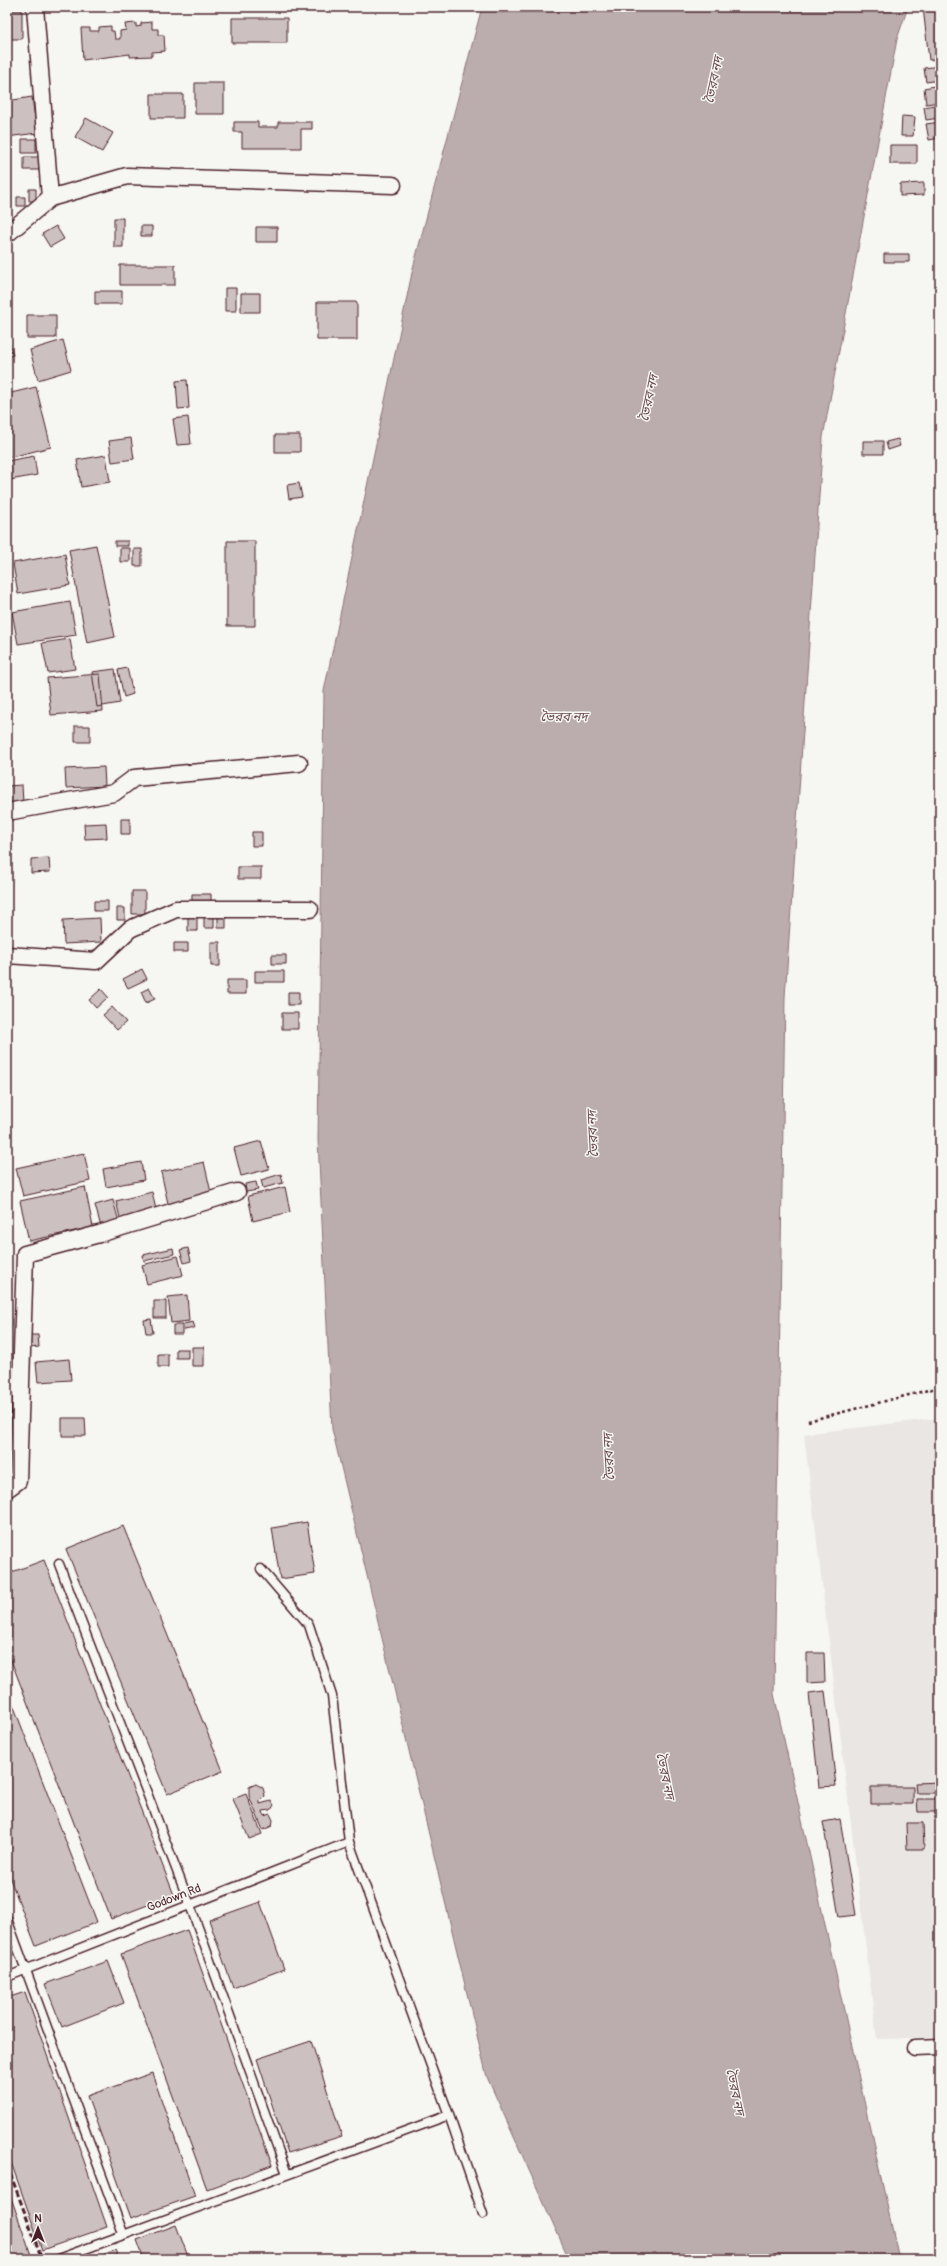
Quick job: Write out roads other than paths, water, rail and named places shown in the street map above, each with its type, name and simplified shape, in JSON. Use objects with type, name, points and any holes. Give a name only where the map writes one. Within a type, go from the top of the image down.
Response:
[{"type":"street","points":[[35,7],[50,198]]},
{"type":"street","points":[[7,234],[50,198],[127,176],[393,185]]},
{"type":"street","points":[[7,812],[114,793],[134,778],[299,763]]},
{"type":"street","points":[[7,955],[96,961],[130,928],[176,909],[310,909]]},
{"type":"street","points":[[7,1489],[18,1481],[25,1254],[99,1234],[238,1192]]},
{"type":"street","points":[[914,2048],[940,2047]]},
{"type":"lane","points":[[58,1564],[190,1905],[287,2174]]},
{"type":"lane","points":[[261,1569],[310,1625],[332,1696],[349,1842],[449,2115],[483,2214]]},
{"type":"lane","name":"Godown Rd","points":[[7,1977],[349,1842]]},
{"type":"lane","points":[[7,1919],[123,2234]]},
{"type":"lane","points":[[58,2259],[449,2115]]},
{"type":"water","name":"ভৈরব নদ","points":[[482,7],[908,7],[897,39],[823,437],[785,997],[774,1694],[899,2259],[569,2259],[487,2077],[332,1429],[318,1140],[324,691],[413,268]]},
{"type":"railway","points":[[7,2165],[42,2259]]}]
